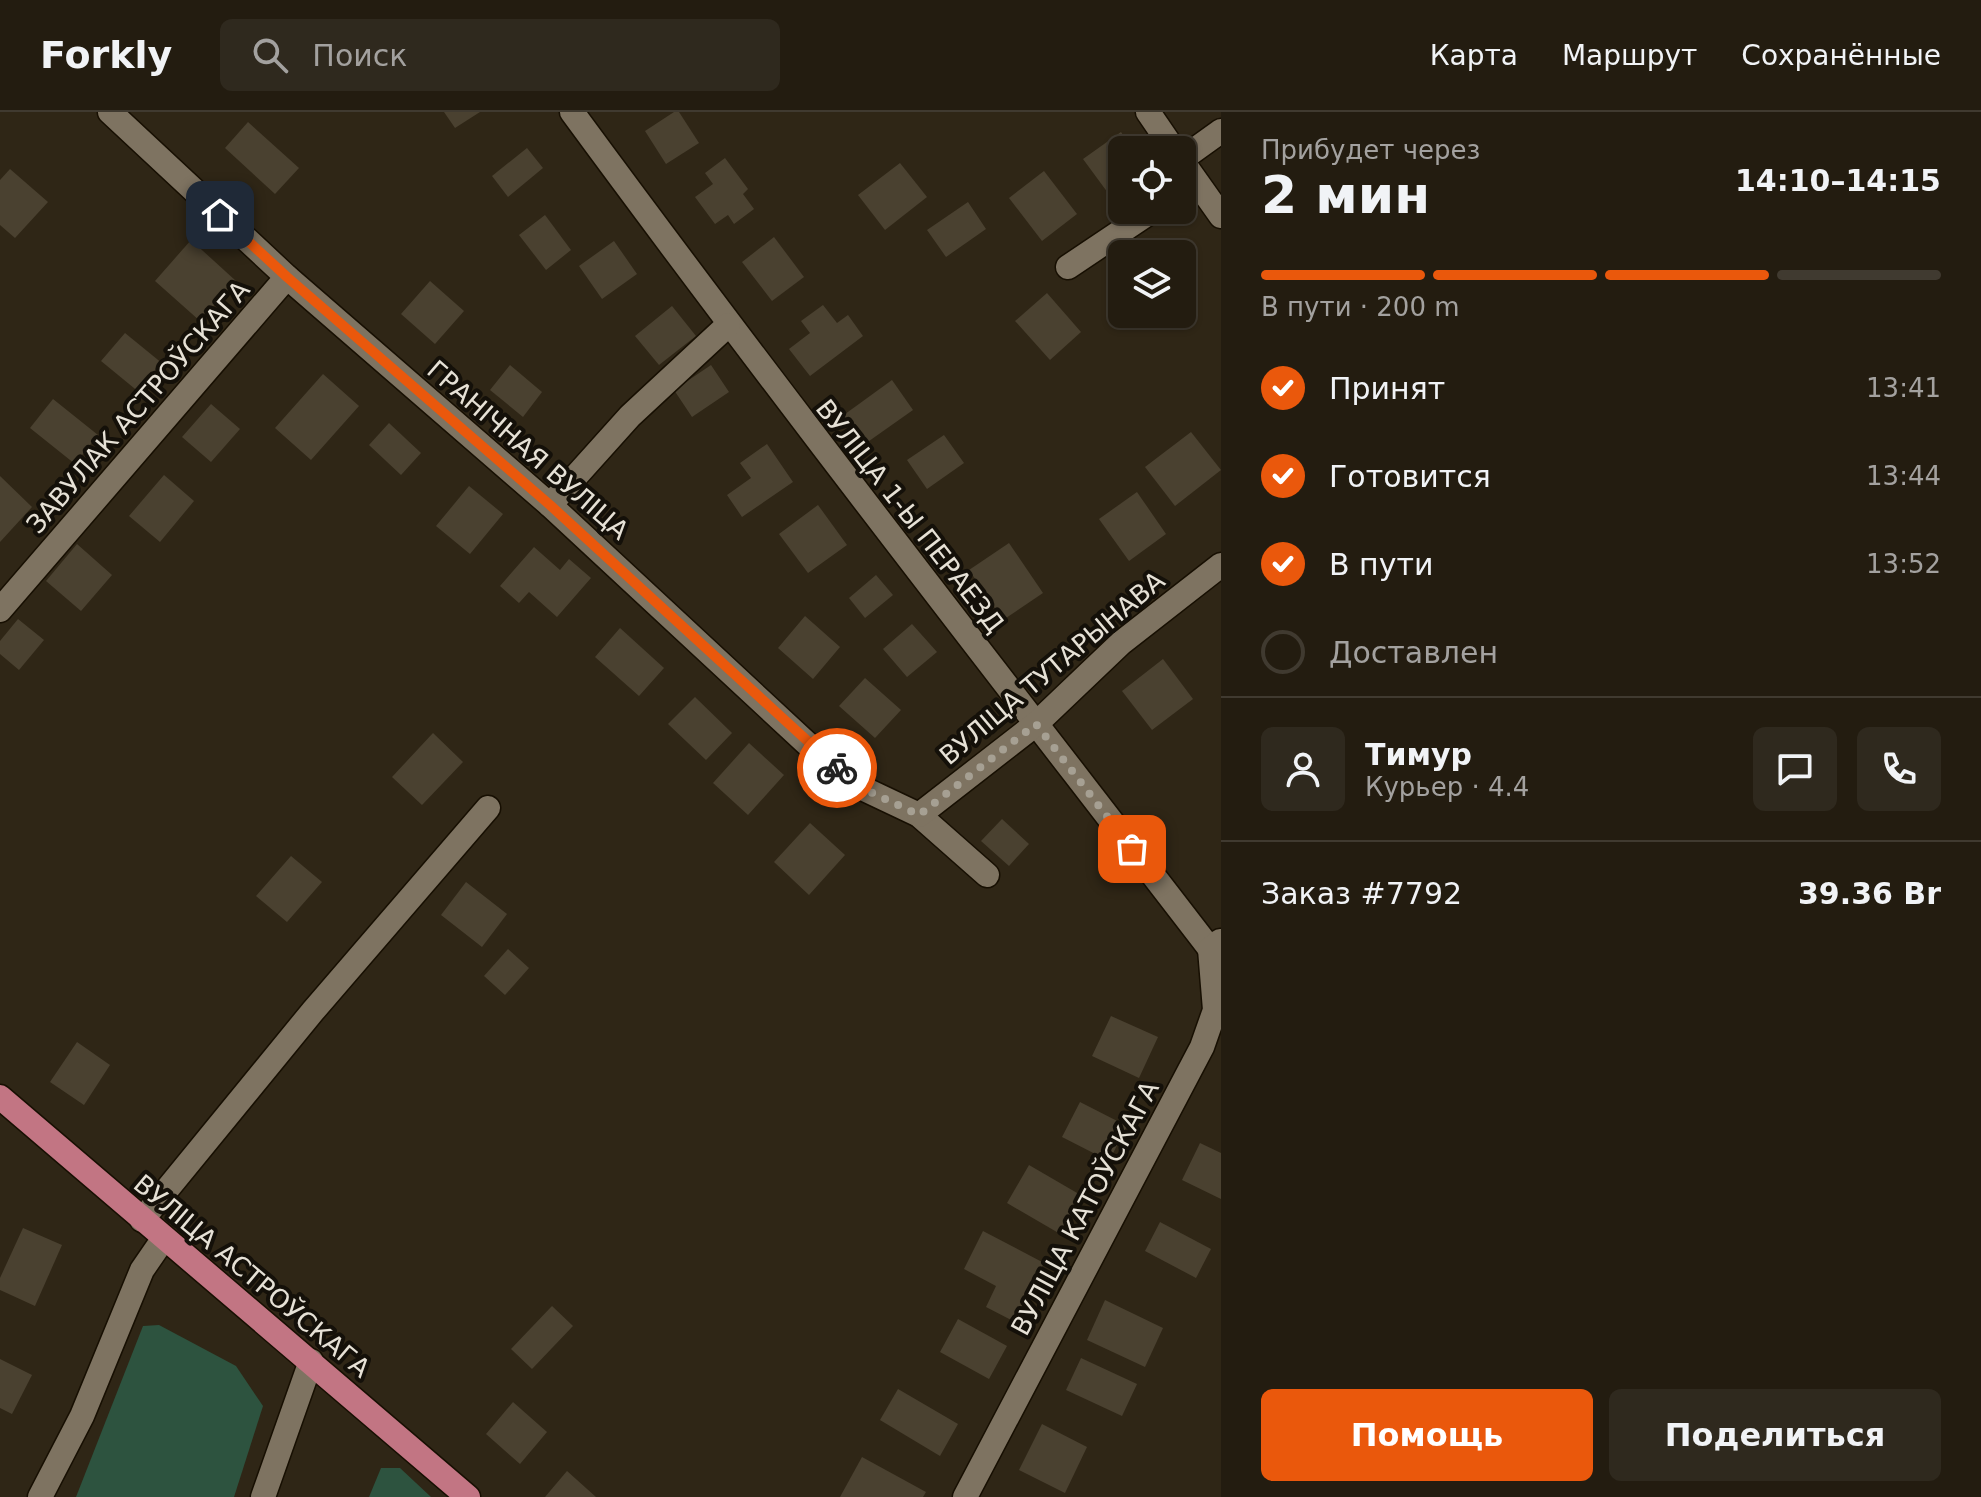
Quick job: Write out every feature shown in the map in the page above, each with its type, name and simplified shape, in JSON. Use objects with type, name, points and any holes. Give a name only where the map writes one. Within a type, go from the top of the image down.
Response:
[{"type":"main road","name":"ВУЛІЦА АСТРОЎСКАГА","points":[[0,1097],[468,1497]]},
{"type":"street","name":"ГРАНІЧНАЯ ВУЛІЦА","points":[[110,112],[287,277],[550,505],[815,751],[862,788],[919,815],[987,875]]},
{"type":"street","name":"ВУЛІЦА 1-Ы ПЕРАЕЗД","points":[[572,112],[728,325],[1036,724],[1215,945]]},
{"type":"street","points":[[1148,112],[1164,136]]},
{"type":"street","points":[[1196,160],[1221,131]]},
{"type":"street","points":[[1196,186],[1221,216]]},
{"type":"street","points":[[1068,267],[1132,224]]},
{"type":"street","name":"ЗАВУЛАК АСТРОЎСКАГА","points":[[0,610],[287,277]]},
{"type":"street","points":[[550,505],[630,416],[728,325]]},
{"type":"street","name":"ВУЛІЦА ТУТАРЫНАВА","points":[[919,815],[1036,724],[1121,643],[1221,565]]},
{"type":"street","points":[[142,1220],[313,1011],[488,808]]},
{"type":"street","name":"ВУЛІЦА КАТОЎСКАГА","points":[[965,1497],[1202,1047],[1215,1010],[1215,945]]},
{"type":"street","points":[[40,1497],[82,1416],[142,1270],[164,1238]]},
{"type":"street","points":[[263,1497],[311,1361]]},
{"type":"green space","points":[[159,1325],[236,1366],[263,1406],[234,1497],[76,1497],[143,1326]]},
{"type":"green space","points":[[381,1468],[400,1468],[431,1497],[369,1497]]},
{"type":"building","points":[[444,112],[480,112],[455,128]]},
{"type":"building","points":[[674,112],[679,112],[699,143],[666,164],[645,131]]},
{"type":"building","points":[[248,122],[299,168],[275,194],[225,148]]},
{"type":"building","points":[[1108,141],[1108,193],[1083,159]]},
{"type":"building","points":[[527,148],[543,168],[508,197],[492,176]]},
{"type":"building","points":[[725,158],[748,189],[743,194],[754,209],[734,224],[728,215],[715,224],[695,197],[713,184],[705,173]]},
{"type":"building","points":[[900,163],[927,197],[885,230],[858,195]]},
{"type":"building","points":[[10,169],[48,202],[15,238],[0,225],[0,180]]},
{"type":"building","points":[[1044,171],[1077,214],[1042,241],[1009,198]]},
{"type":"building","points":[[968,202],[986,229],[946,257],[927,230]]},
{"type":"building","points":[[545,215],[571,250],[546,270],[519,235]]},
{"type":"building","points":[[774,237],[804,277],[772,301],[742,262]]},
{"type":"building","points":[[191,240],[236,281],[200,321],[155,281]]},
{"type":"building","points":[[614,241],[637,274],[602,299],[579,266]]},
{"type":"building","points":[[430,281],[464,311],[435,344],[401,314]]},
{"type":"building","points":[[1047,293],[1081,332],[1050,360],[1015,321]]},
{"type":"building","points":[[823,305],[837,323],[848,315],[863,336],[810,376],[789,349],[810,333],[801,321]]},
{"type":"building","points":[[672,306],[696,336],[659,365],[635,336]]},
{"type":"building","points":[[125,333],[163,364],[140,393],[101,361]]},
{"type":"building","points":[[510,365],[542,392],[523,417],[490,390]]},
{"type":"building","points":[[711,365],[729,392],[692,417],[674,390]]},
{"type":"building","points":[[323,374],[359,406],[311,460],[275,428]]},
{"type":"building","points":[[892,380],[913,410],[862,446],[841,417]]},
{"type":"building","points":[[53,399],[98,435],[75,464],[30,428]]},
{"type":"building","points":[[211,404],[240,429],[211,462],[182,437]]},
{"type":"building","points":[[389,423],[421,453],[401,475],[369,445]]},
{"type":"building","points":[[1191,432],[1221,470],[1175,506],[1145,467]]},
{"type":"building","points":[[944,435],[964,463],[927,489],[907,460]]},
{"type":"building","points":[[767,444],[793,482],[742,517],[727,495],[751,478],[740,463]]},
{"type":"building","points":[[164,475],[194,501],[160,542],[129,516]]},
{"type":"building","points":[[0,476],[32,507],[0,542]]},
{"type":"building","points":[[469,486],[503,514],[470,554],[436,526]]},
{"type":"building","points":[[1137,492],[1166,534],[1129,561],[1099,519]]},
{"type":"building","points":[[818,505],[847,545],[808,573],[779,534]]},
{"type":"building","points":[[1009,543],[1043,593],[1003,620],[969,570]]},
{"type":"building","points":[[77,544],[112,575],[81,611],[46,581]]},
{"type":"building","points":[[534,547],[560,570],[569,559],[591,578],[557,617],[529,592],[519,603],[500,586]]},
{"type":"building","points":[[876,575],[893,595],[865,618],[849,598]]},
{"type":"building","points":[[805,616],[840,647],[813,679],[778,648]]},
{"type":"building","points":[[18,619],[44,640],[19,670],[0,654],[0,641]]},
{"type":"building","points":[[912,624],[937,652],[907,677],[883,649]]},
{"type":"building","points":[[620,628],[664,668],[639,696],[595,657]]},
{"type":"building","points":[[1163,659],[1193,699],[1152,730],[1122,691]]},
{"type":"building","points":[[865,678],[901,710],[875,738],[839,706]]},
{"type":"building","points":[[695,697],[732,733],[706,760],[668,724]]},
{"type":"building","points":[[433,733],[463,762],[422,805],[392,777]]},
{"type":"building","points":[[749,743],[784,775],[748,815],[713,783]]},
{"type":"building","points":[[1002,819],[1029,844],[1009,866],[981,841]]},
{"type":"building","points":[[810,823],[845,855],[809,895],[774,862]]},
{"type":"building","points":[[291,856],[322,882],[287,922],[256,896]]},
{"type":"building","points":[[466,882],[507,914],[482,947],[441,915]]},
{"type":"building","points":[[508,949],[529,968],[505,995],[484,976]]},
{"type":"building","points":[[1111,1016],[1158,1037],[1139,1078],[1092,1056]]},
{"type":"building","points":[[77,1042],[110,1065],[84,1105],[50,1082]]},
{"type":"building","points":[[1080,1102],[1127,1126],[1109,1161],[1062,1137]]},
{"type":"building","points":[[1200,1143],[1221,1153],[1221,1199],[1182,1180]]},
{"type":"building","points":[[1029,1165],[1084,1197],[1062,1235],[1007,1203]]},
{"type":"building","points":[[1160,1222],[1211,1249],[1196,1278],[1145,1251]]},
{"type":"building","points":[[23,1228],[62,1245],[35,1306],[0,1290],[0,1278]]},
{"type":"building","points":[[983,1231],[1044,1263],[1015,1322],[986,1307],[996,1286],[964,1269]]},
{"type":"building","points":[[1105,1300],[1163,1328],[1145,1367],[1087,1340]]},
{"type":"building","points":[[552,1306],[573,1326],[532,1369],[511,1349]]},
{"type":"building","points":[[958,1319],[1007,1346],[989,1379],[940,1352]]},
{"type":"building","points":[[1081,1358],[1137,1384],[1122,1416],[1066,1390]]},
{"type":"building","points":[[0,1359],[32,1375],[12,1414],[0,1408]]},
{"type":"building","points":[[898,1389],[958,1424],[940,1456],[880,1420]]},
{"type":"building","points":[[513,1402],[547,1432],[520,1464],[486,1434]]},
{"type":"building","points":[[1042,1424],[1087,1447],[1065,1493],[1019,1470]]},
{"type":"building","points":[[862,1457],[926,1492],[923,1497],[840,1497]]},
{"type":"building","points":[[567,1471],[596,1497],[545,1497]]},
{"type":"way so far","points":[[837,768],[862,788],[919,815],[1036,724],[1132,849]]},
{"type":"route","points":[[220,215],[550,505],[837,768]]}]
